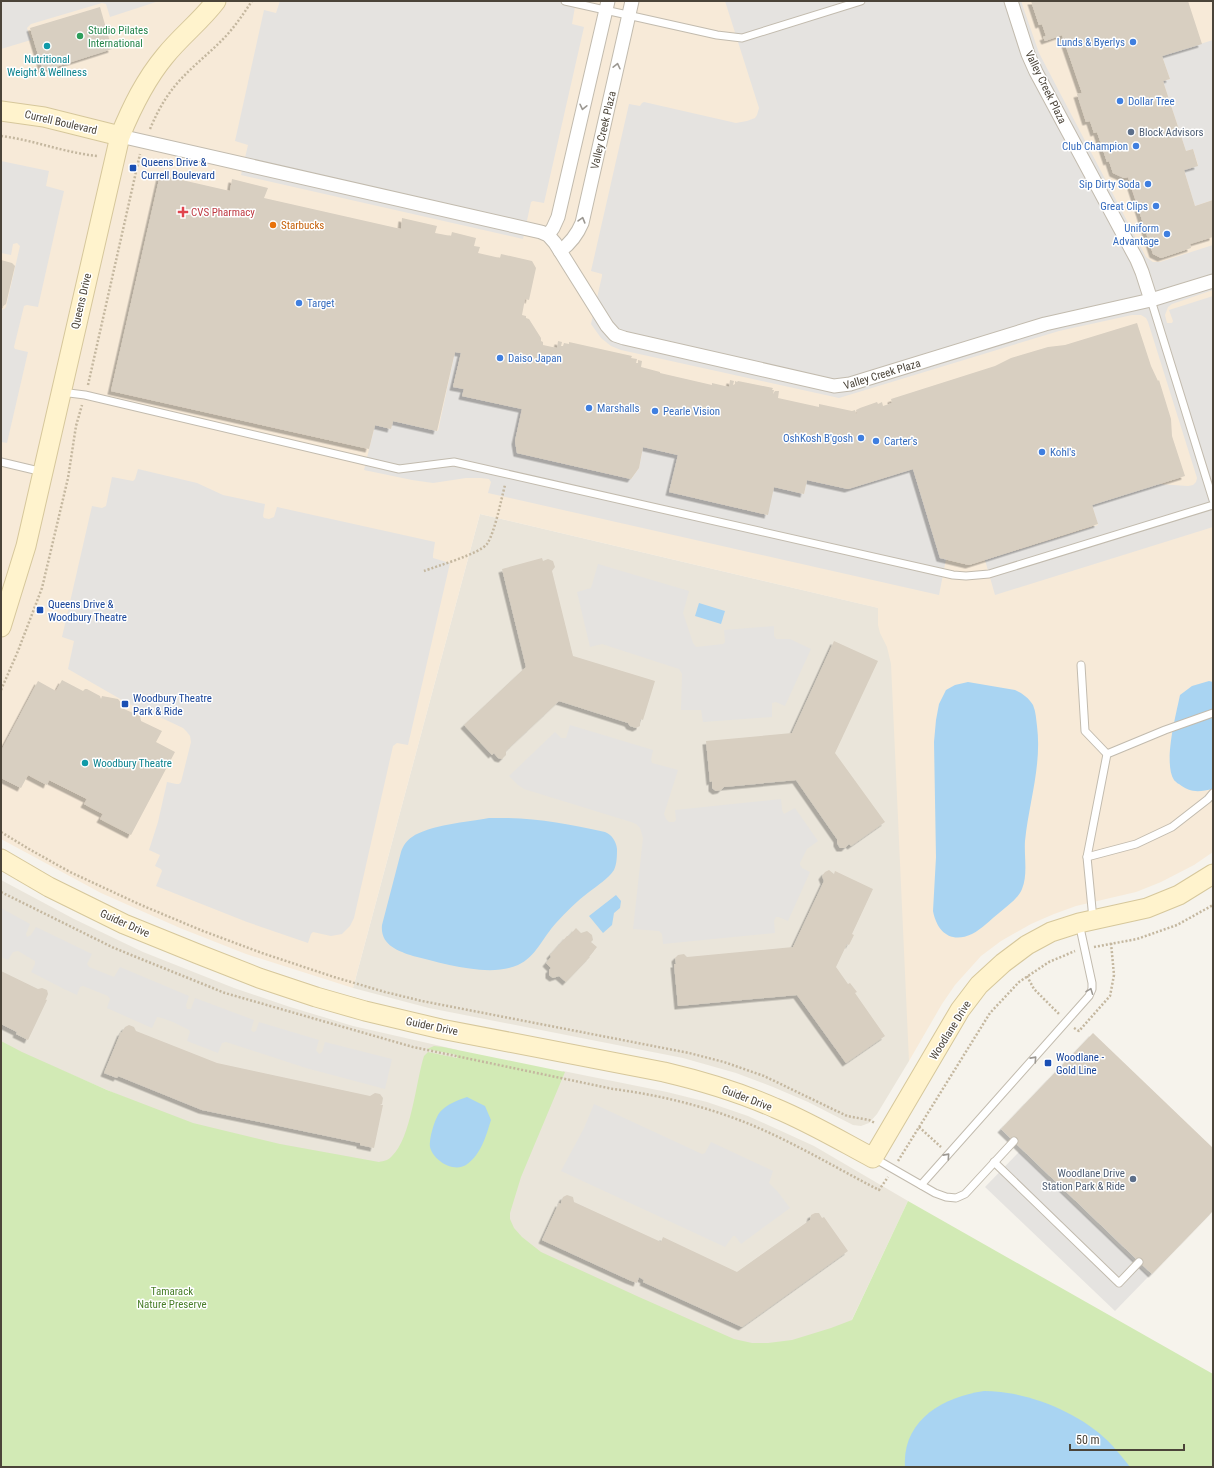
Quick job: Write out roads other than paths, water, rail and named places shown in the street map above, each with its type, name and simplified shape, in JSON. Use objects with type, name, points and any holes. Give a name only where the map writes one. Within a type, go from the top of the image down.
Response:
[{"type":"street","name":"Queens Drive","points":[[1,628],[24,554],[120,136],[132,106],[147,80],[166,54],[207,13],[216,1]]},
{"type":"street","name":"Valley Creek Plaza","points":[[560,251],[576,236],[582,223],[632,1]]},
{"type":"street","name":"Valley Creek Plaza","points":[[1011,1],[1034,67],[1136,260],[1151,300]]},
{"type":"street","points":[[120,136],[516,226],[548,235],[558,217],[607,6]]},
{"type":"street","name":"Currell Boulevard","points":[[1,111],[44,117],[120,136]]},
{"type":"street","name":"Valley Creek Plaza","points":[[548,235],[560,251],[607,326],[612,333],[619,337],[834,386],[850,384],[1061,319],[1151,300],[1213,281]]},
{"type":"street","name":"Guider Drive","points":[[1,858],[49,887],[124,924],[259,978],[329,1001],[418,1024],[664,1072],[702,1081],[742,1094],[776,1108],[874,1158]]},
{"type":"street","name":"Woodlane Drive","points":[[874,1158],[960,1010],[980,985],[1003,963],[1027,945],[1051,932],[1086,921],[1147,908],[1178,895],[1213,874]]},
{"type":"lane","points":[[565,1],[607,6],[628,16],[717,35],[740,38],[861,1]]},
{"type":"lane","points":[[1151,300],[1213,500]]},
{"type":"lane","points":[[60,392],[85,395],[399,469],[454,462],[938,573],[966,576],[989,574],[1213,505]]},
{"type":"lane","points":[[1,462],[43,472]]},
{"type":"lane","points":[[1081,665],[1085,731],[1106,754]]},
{"type":"lane","points":[[1106,754],[1164,730],[1213,713]]},
{"type":"lane","points":[[921,1185],[1089,996],[1092,989],[1092,983],[1085,948],[1087,857],[1106,754]]},
{"type":"lane","points":[[1087,857],[1136,844],[1172,827],[1208,799],[1213,793]]},
{"type":"lane","points":[[874,1158],[935,1193],[946,1197],[956,1198],[965,1194],[1014,1141]]},
{"type":"lane","points":[[994,1162],[1119,1283],[1139,1262]]},
{"type":"water","points":[[699,603],[725,611],[721,624],[695,616]]},
{"type":"water","points":[[1209,681],[1213,682],[1213,789],[1195,791],[1187,789],[1174,780],[1170,762],[1171,739],[1180,695],[1192,686]]},
{"type":"water","points":[[968,682],[1015,690],[1023,694],[1029,700],[1033,705],[1036,716],[1038,755],[1025,841],[1025,878],[1022,889],[1012,902],[979,930],[972,934],[958,938],[951,937],[942,930],[938,925],[933,911],[936,857],[934,742],[939,704],[946,690],[955,685]]},
{"type":"water","points":[[489,818],[519,818],[547,821],[605,832],[615,841],[617,857],[615,868],[606,879],[585,895],[551,928],[530,957],[518,965],[506,969],[493,970],[466,968],[413,956],[391,946],[384,938],[382,925],[401,852],[408,840],[419,833],[449,824]]},
{"type":"water","points":[[616,895],[621,901],[620,908],[614,913],[612,925],[603,933],[589,916]]},
{"type":"water","points":[[467,1097],[485,1106],[491,1120],[482,1145],[476,1156],[466,1165],[461,1167],[450,1166],[439,1161],[432,1152],[430,1147],[431,1134],[434,1123],[440,1112],[456,1101]]},
{"type":"water","points":[[984,1391],[1000,1392],[1034,1399],[1066,1412],[1095,1430],[1108,1441],[1130,1467],[905,1467],[906,1450],[910,1436],[918,1424],[928,1414],[940,1405],[954,1399]]},
{"type":"place","name":"Studio Pilates International","points":[[80,36]]},
{"type":"place","name":"Lunds & Byerlys","points":[[1133,42]]},
{"type":"place","name":"Nutritional Weight & Wellness","points":[[47,46]]},
{"type":"place","name":"Dollar Tree","points":[[1120,101]]},
{"type":"place","name":"Block Advisors","points":[[1131,132]]},
{"type":"place","name":"Club Champion","points":[[1136,146]]},
{"type":"place","name":"Queens Drive & Currell Boulevard","points":[[133,168]]},
{"type":"place","name":"Sip Dirty Soda","points":[[1148,184]]},
{"type":"place","name":"Great Clips","points":[[1156,206]]},
{"type":"place","name":"CVS Pharmacy","points":[[183,212]]},
{"type":"place","name":"Starbucks","points":[[273,225]]},
{"type":"place","name":"Uniform Advantage","points":[[1167,234]]},
{"type":"place","name":"Target","points":[[299,303]]},
{"type":"place","name":"Daiso Japan","points":[[500,358]]},
{"type":"place","name":"Marshalls","points":[[589,408]]},
{"type":"place","name":"Pearle Vision","points":[[655,411]]},
{"type":"place","name":"OshKosh B'gosh","points":[[861,438]]},
{"type":"place","name":"Carter's","points":[[876,441]]},
{"type":"place","name":"Kohl's","points":[[1042,452]]},
{"type":"place","name":"Queens Drive & Woodbury Theatre","points":[[40,610]]},
{"type":"place","name":"Woodbury Theatre Park & Ride","points":[[125,704]]},
{"type":"place","name":"Woodbury Theatre","points":[[85,763]]},
{"type":"place","name":"Woodlane - Gold Line","points":[[1048,1063]]},
{"type":"place","name":"Woodlane Drive Station Park & Ride","points":[[1133,1179]]},
{"type":"park label","name":"Tamarack Nature Preserve","points":[[172,1297]]}]
